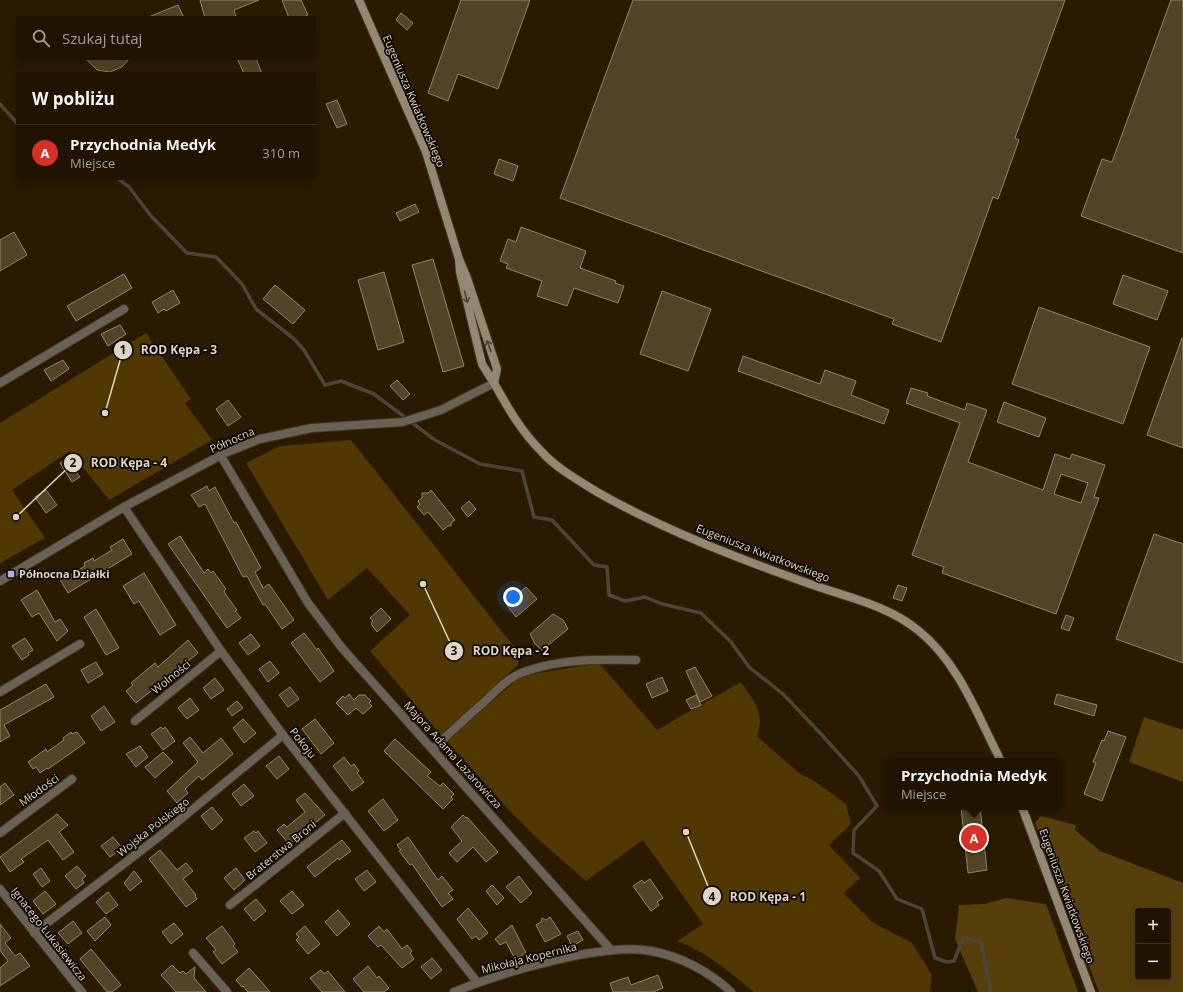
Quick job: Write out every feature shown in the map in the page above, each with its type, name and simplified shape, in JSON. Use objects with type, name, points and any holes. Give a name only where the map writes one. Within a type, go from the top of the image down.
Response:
[{"type":"street","name":"Eugeniusza Kwiatkowskiego","points":[[359,0],[426,152],[459,259],[467,278],[497,369],[494,383]]},
{"type":"street","name":"Eugeniusza Kwiatkowskiego","points":[[459,259],[460,272],[482,364],[513,418],[542,453],[573,477],[613,501],[672,529],[737,557],[879,607],[906,621],[919,630],[936,646],[949,663],[1000,758]]},
{"type":"street","points":[[0,383],[124,309]]},
{"type":"street","name":"Północna","points":[[0,581],[124,508],[221,456],[260,439],[285,432],[312,428],[403,422],[441,410],[494,383]]},
{"type":"street","name":"Majora Adama Lazarowicza","points":[[221,456],[308,603],[342,648],[433,748],[611,950]]},
{"type":"street","name":"Pokoju","points":[[124,508],[221,651],[283,735],[477,982]]},
{"type":"street","points":[[0,692],[80,644]]},
{"type":"street","name":"Wolności","points":[[135,721],[221,651]]},
{"type":"street","points":[[433,748],[496,691],[512,678],[523,672],[566,662],[597,659],[636,660]]},
{"type":"street","name":"Wojska Polskiego","points":[[34,933],[165,832],[283,735]]},
{"type":"street","name":"Młodości","points":[[0,833],[72,779]]},
{"type":"street","name":"Eugeniusza Kwiatkowskiego","points":[[1023,810],[1091,992]]},
{"type":"street","name":"Braterstwa Broni","points":[[230,905],[345,813]]},
{"type":"street","name":"Ignacego Łukasiewicza","points":[[0,889],[82,992]]},
{"type":"street","points":[[611,950],[651,951],[670,955],[706,973],[731,992]]},
{"type":"street","name":"Mikołaja Kopernika","points":[[454,992],[477,982],[556,961],[611,950]]},
{"type":"street","points":[[193,953],[227,992]]},
{"type":"shaded area","points":[[146,333],[191,399],[185,403],[212,440],[109,500],[70,451],[12,490],[45,538],[0,563],[0,423]]},
{"type":"shaded area","points":[[351,440],[515,648],[519,656],[518,665],[441,735],[370,651],[410,615],[367,568],[328,600],[246,463],[280,446]]},
{"type":"shaded area","points":[[599,663],[657,730],[741,682],[754,701],[759,714],[760,721],[757,736],[800,774],[813,780],[846,804],[851,824],[829,845],[860,878],[844,893],[872,922],[912,943],[932,975],[930,992],[754,992],[708,957],[677,941],[703,924],[643,840],[586,881],[540,841],[511,812],[447,741],[521,676]]},
{"type":"shaded area","points":[[1144,717],[1183,730],[1183,782],[1129,762]]},
{"type":"shaded area","points":[[1041,816],[1076,825],[1075,830],[1100,851],[1183,883],[1183,992],[1099,992],[1035,823]]},
{"type":"shaded area","points":[[1006,898],[1046,904],[1078,992],[978,992],[955,939],[959,905],[985,904]]},
{"type":"building","points":[[200,0],[259,0],[234,10],[236,16],[204,16]]},
{"type":"building","points":[[282,0],[301,0],[308,15],[288,16]]},
{"type":"building","points":[[461,0],[530,0],[498,89],[458,74],[448,101],[428,93]]},
{"type":"building","points":[[633,0],[1065,0],[1015,138],[1019,140],[998,199],[993,197],[941,342],[892,324],[894,319],[560,198]]},
{"type":"building","points":[[1171,0],[1183,0],[1183,253],[1081,216],[1102,159],[1112,162]]},
{"type":"building","points":[[178,5],[183,16],[151,16]]},
{"type":"building","points":[[401,13],[413,23],[407,30],[396,20]]},
{"type":"building","points":[[87,60],[128,60],[122,67],[110,72],[97,70]]},
{"type":"building","points":[[238,60],[257,60],[261,72],[243,72]]},
{"type":"building","points":[[337,100],[347,124],[337,128],[326,104]]},
{"type":"building","points":[[499,159],[518,166],[513,181],[494,174]]},
{"type":"building","points":[[415,204],[419,212],[400,221],[396,213]]},
{"type":"building","points":[[521,227],[586,251],[580,268],[616,281],[615,283],[624,286],[618,303],[574,288],[567,306],[537,296],[542,281],[506,268],[508,264],[500,261],[508,239],[516,242]]},
{"type":"building","points":[[14,232],[27,255],[0,271],[0,240]]},
{"type":"building","points":[[433,259],[464,366],[443,372],[412,265]]},
{"type":"building","points":[[384,272],[404,342],[378,350],[358,280]]},
{"type":"building","points":[[124,274],[132,288],[76,321],[67,306]]},
{"type":"building","points":[[1123,275],[1168,291],[1157,320],[1113,304]]},
{"type":"building","points":[[275,285],[305,310],[293,324],[263,299]]},
{"type":"building","points":[[173,290],[180,303],[166,311],[164,309],[158,313],[152,302]]},
{"type":"building","points":[[662,291],[711,309],[688,371],[640,354]]},
{"type":"building","points":[[1039,307],[1150,347],[1123,424],[1012,384]]},
{"type":"building","points":[[120,325],[126,334],[108,346],[101,334]]},
{"type":"building","points":[[1183,338],[1183,448],[1147,435]]},
{"type":"building","points":[[743,356],[820,384],[825,370],[856,381],[851,395],[889,410],[884,424],[738,371]]},
{"type":"building","points":[[63,360],[69,369],[51,381],[44,370]]},
{"type":"building","points":[[397,380],[410,394],[403,400],[390,386]]},
{"type":"building","points":[[911,388],[928,393],[927,396],[965,410],[967,403],[987,410],[968,462],[1043,490],[1055,454],[1070,459],[1072,454],[1105,465],[1094,497],[1099,498],[1056,614],[942,573],[944,567],[912,555],[960,423],[906,403]],"holes":[[[1061,474],[1088,483],[1081,503],[1054,494]]]},
{"type":"building","points":[[228,400],[241,417],[228,426],[216,409]]},
{"type":"building","points":[[1004,402],[1046,418],[1039,437],[997,422]]},
{"type":"building","points":[[69,457],[74,464],[72,466],[80,477],[72,482],[60,463]]},
{"type":"building","points":[[207,486],[209,491],[215,487],[234,523],[236,522],[261,568],[255,572],[263,588],[269,584],[294,620],[282,629],[265,604],[263,605],[247,576],[243,577],[205,504],[199,507],[191,495]]},
{"type":"building","points":[[46,490],[57,505],[46,513],[35,497]]},
{"type":"building","points":[[431,490],[455,520],[451,523],[451,526],[448,526],[443,530],[428,512],[424,515],[417,507],[420,504],[418,501],[422,498],[422,493],[428,493]]},
{"type":"building","points":[[469,501],[476,509],[468,517],[461,508]]},
{"type":"building","points":[[1154,534],[1183,544],[1183,663],[1116,639]]},
{"type":"building","points":[[180,536],[204,573],[208,569],[211,573],[213,571],[226,589],[224,591],[226,595],[237,610],[235,611],[241,618],[227,628],[168,544]]},
{"type":"building","points":[[123,539],[132,554],[68,593],[59,578],[67,573],[69,576],[85,566],[84,563],[93,558],[94,561],[112,550],[110,547]]},
{"type":"building","points":[[144,573],[176,625],[160,635],[139,601],[134,604],[123,586]]},
{"type":"building","points":[[898,585],[907,588],[902,601],[893,598]]},
{"type":"building","points":[[526,587],[537,599],[516,617],[506,604]]},
{"type":"building","points":[[37,590],[55,622],[60,619],[68,631],[57,641],[39,613],[32,617],[21,600]]},
{"type":"building","points":[[381,608],[391,619],[377,632],[371,624],[373,621],[370,618]]},
{"type":"building","points":[[96,609],[119,648],[106,655],[84,617]]},
{"type":"building","points":[[553,614],[563,620],[568,629],[542,650],[535,644],[530,634]]},
{"type":"building","points":[[1066,615],[1074,618],[1069,631],[1061,628]]},
{"type":"building","points":[[304,633],[317,650],[318,648],[334,671],[320,682],[291,643]]},
{"type":"building","points":[[251,634],[260,646],[248,655],[239,643]]},
{"type":"building","points":[[25,638],[33,650],[22,660],[12,646]]},
{"type":"building","points":[[188,640],[198,653],[136,703],[126,691],[133,685],[131,683],[155,663],[158,667]]},
{"type":"building","points":[[270,661],[279,673],[268,682],[259,669]]},
{"type":"building","points":[[96,662],[103,674],[88,683],[81,670]]},
{"type":"building","points":[[695,667],[712,696],[700,702],[686,671]]},
{"type":"building","points":[[662,677],[668,691],[652,698],[646,684]]},
{"type":"building","points":[[215,678],[224,690],[211,699],[203,688]]},
{"type":"building","points":[[46,684],[54,697],[4,725],[10,736],[0,742],[0,710]]},
{"type":"building","points":[[290,687],[299,699],[288,707],[279,695]]},
{"type":"building","points":[[349,694],[354,700],[359,695],[365,695],[371,701],[369,703],[372,706],[363,714],[356,708],[348,715],[336,703],[343,696],[345,698]]},
{"type":"building","points":[[1057,694],[1097,705],[1094,716],[1054,704]]},
{"type":"building","points":[[696,695],[701,705],[691,709],[686,700]]},
{"type":"building","points":[[190,698],[199,710],[187,719],[178,708]]},
{"type":"building","points":[[237,701],[243,708],[232,716],[227,709]]},
{"type":"building","points":[[104,706],[115,722],[101,731],[91,716]]},
{"type":"building","points":[[243,719],[256,733],[244,743],[233,728]]},
{"type":"building","points":[[315,719],[334,743],[321,754],[302,729]]},
{"type":"building","points":[[161,727],[163,729],[165,727],[175,741],[163,750],[151,734]]},
{"type":"building","points":[[1108,731],[1126,737],[1102,801],[1084,794],[1096,763],[1093,762],[1102,740],[1104,741]]},
{"type":"building","points":[[71,732],[72,734],[77,732],[85,743],[40,773],[36,767],[33,769],[28,762],[46,749],[47,752],[64,740],[63,738]]},
{"type":"building","points":[[190,737],[203,753],[221,738],[233,754],[202,780],[199,776],[185,789],[188,793],[177,803],[167,791],[198,762],[183,743]]},
{"type":"building","points":[[395,739],[431,772],[427,776],[440,786],[443,783],[454,794],[451,797],[453,799],[443,809],[384,751]]},
{"type":"building","points":[[140,746],[148,757],[136,767],[126,754]]},
{"type":"building","points":[[163,752],[173,762],[155,778],[145,767]]},
{"type":"building","points":[[279,756],[289,769],[277,779],[266,766]]},
{"type":"building","points":[[344,757],[351,766],[354,764],[359,771],[357,773],[364,782],[352,791],[333,766]]},
{"type":"building","points":[[5,783],[14,795],[0,805],[0,787]]},
{"type":"building","points":[[244,784],[254,796],[241,806],[232,794]]},
{"type":"building","points":[[305,793],[325,815],[289,844],[277,830],[284,824],[287,827],[305,812],[296,800]]},
{"type":"building","points":[[383,799],[398,820],[384,831],[368,811]]},
{"type":"building","points":[[212,807],[223,820],[212,830],[201,816]]},
{"type":"building","points":[[961,810],[980,810],[987,870],[968,873]]},
{"type":"building","points":[[57,814],[68,825],[59,832],[74,852],[63,860],[48,840],[21,859],[24,862],[10,872],[0,857]]},
{"type":"building","points":[[463,815],[466,818],[467,817],[498,852],[486,862],[473,847],[457,862],[449,853],[462,841],[451,827]]},
{"type":"building","points":[[254,831],[256,833],[258,831],[267,843],[255,852],[244,838]]},
{"type":"building","points":[[113,837],[122,848],[110,857],[101,846]]},
{"type":"building","points":[[408,837],[438,880],[442,876],[453,890],[448,893],[453,899],[442,907],[412,864],[410,865],[399,851],[401,850],[397,845]]},
{"type":"building","points":[[342,840],[351,851],[339,860],[338,858],[315,877],[307,867]]},
{"type":"building","points":[[160,850],[177,870],[186,863],[193,871],[183,879],[196,895],[195,896],[197,899],[186,907],[149,859]]},
{"type":"building","points":[[77,866],[86,876],[82,879],[84,883],[76,889],[65,876]]},
{"type":"building","points":[[41,868],[50,881],[42,887],[33,874]]},
{"type":"building","points":[[236,868],[245,880],[234,890],[224,878]]},
{"type":"building","points":[[367,870],[376,882],[364,891],[355,879]]},
{"type":"building","points":[[134,871],[142,881],[130,891],[124,883]]},
{"type":"building","points":[[519,876],[532,893],[521,903],[506,887]]},
{"type":"building","points":[[650,879],[663,898],[657,902],[659,905],[651,911],[633,886],[642,880],[644,883]]},
{"type":"building","points":[[492,885],[504,898],[497,905],[486,891]]},
{"type":"building","points":[[45,891],[56,904],[43,914],[33,901]]},
{"type":"building","points":[[292,891],[304,905],[292,914],[280,901]]},
{"type":"building","points":[[108,892],[118,905],[106,914],[96,902]]},
{"type":"building","points":[[256,899],[266,911],[254,921],[244,909]]},
{"type":"building","points":[[468,908],[488,933],[479,940],[476,936],[472,939],[457,919]]},
{"type":"building","points":[[338,910],[350,924],[337,936],[325,922]]},
{"type":"building","points":[[105,917],[111,925],[95,941],[87,931]]},
{"type":"building","points":[[550,917],[561,934],[545,942],[536,925],[541,922],[542,918],[546,920]]},
{"type":"building","points":[[73,921],[82,933],[68,944],[58,933]]},
{"type":"building","points":[[174,923],[183,934],[171,944],[162,932]]},
{"type":"building","points":[[0,924],[11,938],[5,943],[15,956],[20,953],[30,966],[0,986],[0,968],[8,961],[0,950]]},
{"type":"building","points":[[512,925],[526,953],[515,959],[506,942],[500,945],[495,939]]},
{"type":"building","points":[[222,926],[235,944],[233,946],[238,952],[222,964],[213,952],[216,950],[206,938]]},
{"type":"building","points":[[305,926],[320,944],[308,954],[296,940],[299,937],[296,934]]},
{"type":"building","points":[[379,926],[384,932],[387,929],[402,949],[407,945],[412,951],[410,953],[414,959],[402,968],[381,945],[378,947],[368,936]]},
{"type":"building","points":[[578,931],[583,940],[572,946],[567,936]]},
{"type":"building","points":[[91,949],[121,985],[112,992],[107,992],[80,959]]},
{"type":"building","points":[[432,958],[442,970],[431,979],[421,967]]},
{"type":"building","points":[[172,965],[180,973],[183,971],[186,974],[195,967],[194,978],[206,992],[176,992],[161,975]]},
{"type":"building","points":[[368,966],[377,978],[379,976],[389,988],[384,992],[364,992],[353,979]]},
{"type":"building","points":[[249,968],[270,992],[248,992],[243,986],[242,987],[236,980]]},
{"type":"building","points":[[321,970],[324,974],[328,971],[345,992],[322,992],[310,978]]},
{"type":"building","points":[[658,975],[663,988],[653,992],[613,992],[610,983],[628,977],[631,985]]},
{"type":"waterway","points":[[0,104],[16,122]]},
{"type":"waterway","points":[[120,180],[129,187],[151,216],[187,253],[216,257],[242,284],[256,309],[293,338],[304,350],[325,385],[341,381],[374,394],[435,440],[480,464],[522,471],[534,517],[552,520],[594,565],[607,567],[609,595],[625,601],[645,597],[662,604],[701,613],[731,642],[749,667],[783,694],[859,776],[877,806],[854,830],[853,853],[879,871],[897,899],[922,909],[935,958],[947,962],[954,961],[963,938],[981,942],[991,992]]},
{"type":"place","name":"ROD Kępa - 3","points":[[105,413]]},
{"type":"place","name":"ROD Kępa - 4","points":[[16,517]]},
{"type":"place","name":"Północna Działki","points":[[11,574]]},
{"type":"place","name":"ROD Kępa - 2","points":[[423,584]]},
{"type":"place","name":"ROD Kępa - 1","points":[[686,832]]},
{"type":"place","name":"Przychodnia Medyk","points":[[974,838]]}]
